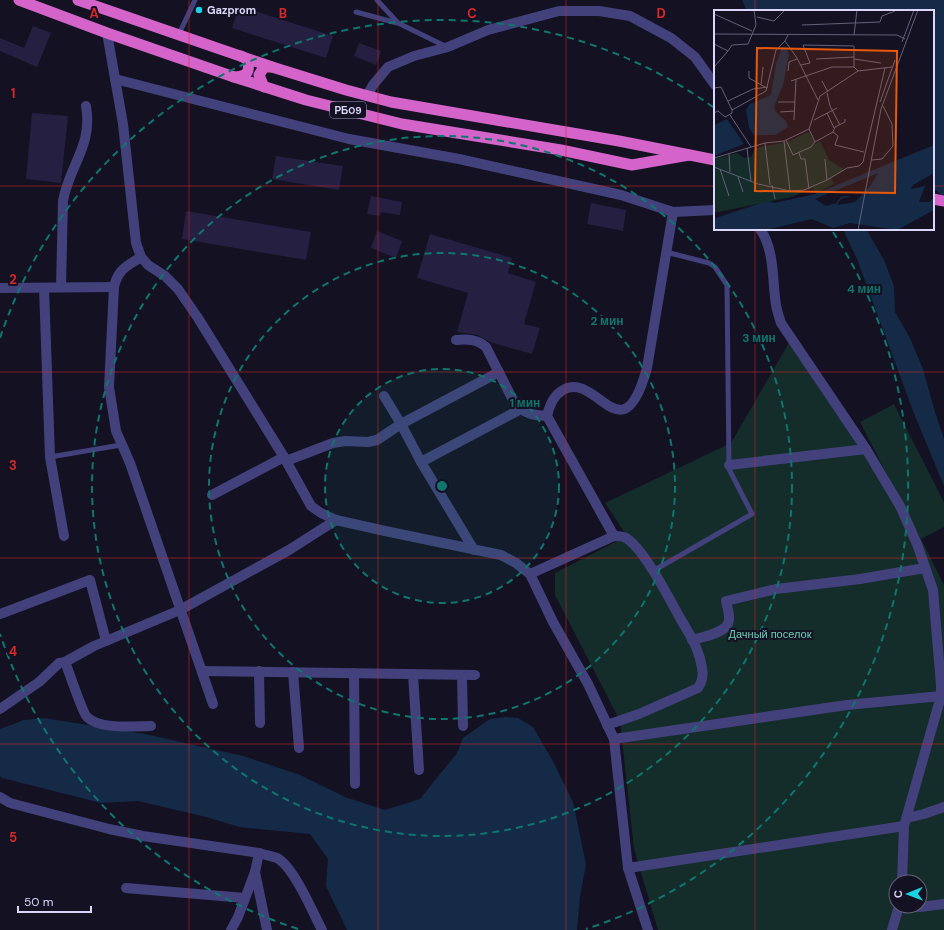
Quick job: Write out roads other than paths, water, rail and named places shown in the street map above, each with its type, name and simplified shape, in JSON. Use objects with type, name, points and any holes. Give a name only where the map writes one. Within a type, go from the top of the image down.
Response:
[{"type":"highway","name":"РБ09","points":[[19,0],[107,33],[234,77],[306,100],[402,124],[561,150],[632,165],[689,155]]},
{"type":"highway","name":"РБ09","points":[[78,0],[272,67],[367,96],[391,102],[611,140],[714,160]]},
{"type":"highway","points":[[234,77],[247,73],[249,69],[248,60],[240,56]]},
{"type":"highway","points":[[264,86],[259,75],[264,67],[272,67]]},
{"type":"highway","points":[[934,199],[944,201]]},
{"type":"street","points":[[367,96],[373,85],[388,67],[414,56],[448,47],[488,30],[559,11],[599,11],[630,16],[671,38],[695,57],[714,84]]},
{"type":"street","points":[[107,33],[122,124],[136,243],[141,257],[148,265],[166,276],[178,289],[198,318],[285,459],[311,506],[321,513],[336,520],[501,555],[516,563],[530,574],[553,622],[588,684],[614,739],[628,868],[648,930]]},
{"type":"street","points":[[115,79],[348,139],[467,160],[622,195],[673,212],[714,210]]},
{"type":"street","points":[[60,287],[63,201],[65,190],[81,153],[88,126],[86,106]]},
{"type":"street","points":[[614,536],[547,416],[548,409],[559,392],[571,386],[580,387],[615,410],[624,410],[633,403],[643,383],[647,368],[673,212]]},
{"type":"street","points":[[761,230],[766,240],[771,256],[776,306],[781,323],[866,448],[900,506],[917,544],[933,590],[941,696],[906,822],[903,874]]},
{"type":"street","points":[[141,257],[116,276],[114,288],[109,387],[116,431],[130,463],[213,704]]},
{"type":"street","points":[[0,288],[114,288]]},
{"type":"street","points":[[44,288],[50,457],[64,536]]},
{"type":"street","points":[[456,340],[480,342],[486,347],[515,404],[532,415],[547,416]]},
{"type":"street","points":[[212,495],[285,459],[333,443],[345,441],[368,442],[377,440],[401,424],[499,372]]},
{"type":"street","points":[[384,396],[421,462],[474,550]]},
{"type":"street","points":[[421,462],[521,409]]},
{"type":"street","points":[[729,465],[866,448]]},
{"type":"street","points":[[0,709],[39,682],[59,664],[106,640],[180,610],[289,550],[336,520]]},
{"type":"street","points":[[530,574],[614,536],[627,538],[646,559],[692,640],[703,670],[701,684],[698,688],[639,714],[607,725]]},
{"type":"street","points":[[692,640],[719,632],[726,626],[729,621],[726,601],[776,589],[925,568]]},
{"type":"street","points":[[0,614],[90,580],[106,640]]},
{"type":"street","points":[[65,662],[86,716],[97,723],[124,726],[151,726]]},
{"type":"street","points":[[202,671],[474,675]]},
{"type":"street","points":[[259,671],[260,723]]},
{"type":"street","points":[[293,672],[299,748]]},
{"type":"street","points":[[354,673],[355,784]]},
{"type":"street","points":[[413,674],[419,770]]},
{"type":"street","points":[[462,674],[463,726]]},
{"type":"street","points":[[614,739],[847,705],[941,696]]},
{"type":"street","points":[[0,797],[10,803],[109,829],[277,858],[284,863],[294,876],[322,930]]},
{"type":"street","points":[[628,868],[906,822],[944,807]]},
{"type":"street","points":[[231,930],[255,872],[259,854]]},
{"type":"street","points":[[255,872],[267,930]]},
{"type":"street","points":[[126,888],[245,898]]},
{"type":"street","points":[[928,906],[944,904]]},
{"type":"street","points":[[892,930],[897,914]]},
{"type":"lane","points":[[179,34],[195,0]]},
{"type":"lane","points":[[377,0],[398,23]]},
{"type":"lane","points":[[356,12],[398,23],[448,47]]},
{"type":"lane","points":[[653,571],[752,514],[729,469],[727,285],[715,268],[709,263],[666,252]]},
{"type":"lane","points":[[50,457],[121,445]]},
{"type":"water","points":[[742,0],[944,0],[944,197],[934,189],[934,10],[747,10]]},
{"type":"water","points":[[843,230],[867,230],[884,260],[894,286],[895,312],[910,338],[923,369],[944,439],[944,486],[913,411],[857,259]]},
{"type":"water","points":[[506,717],[518,718],[533,727],[555,765],[573,802],[586,864],[580,897],[577,930],[347,930],[326,886],[328,859],[310,834],[239,827],[206,817],[138,801],[101,803],[2,778],[0,776],[0,729],[24,720],[44,718],[145,734],[243,756],[300,775],[345,797],[385,810],[420,799],[457,753],[463,738],[490,719]]},
{"type":"place","name":"Gazprom","points":[[199,10]]},
{"type":"park label","name":"Дачный поселок","points":[[770,634]]}]
